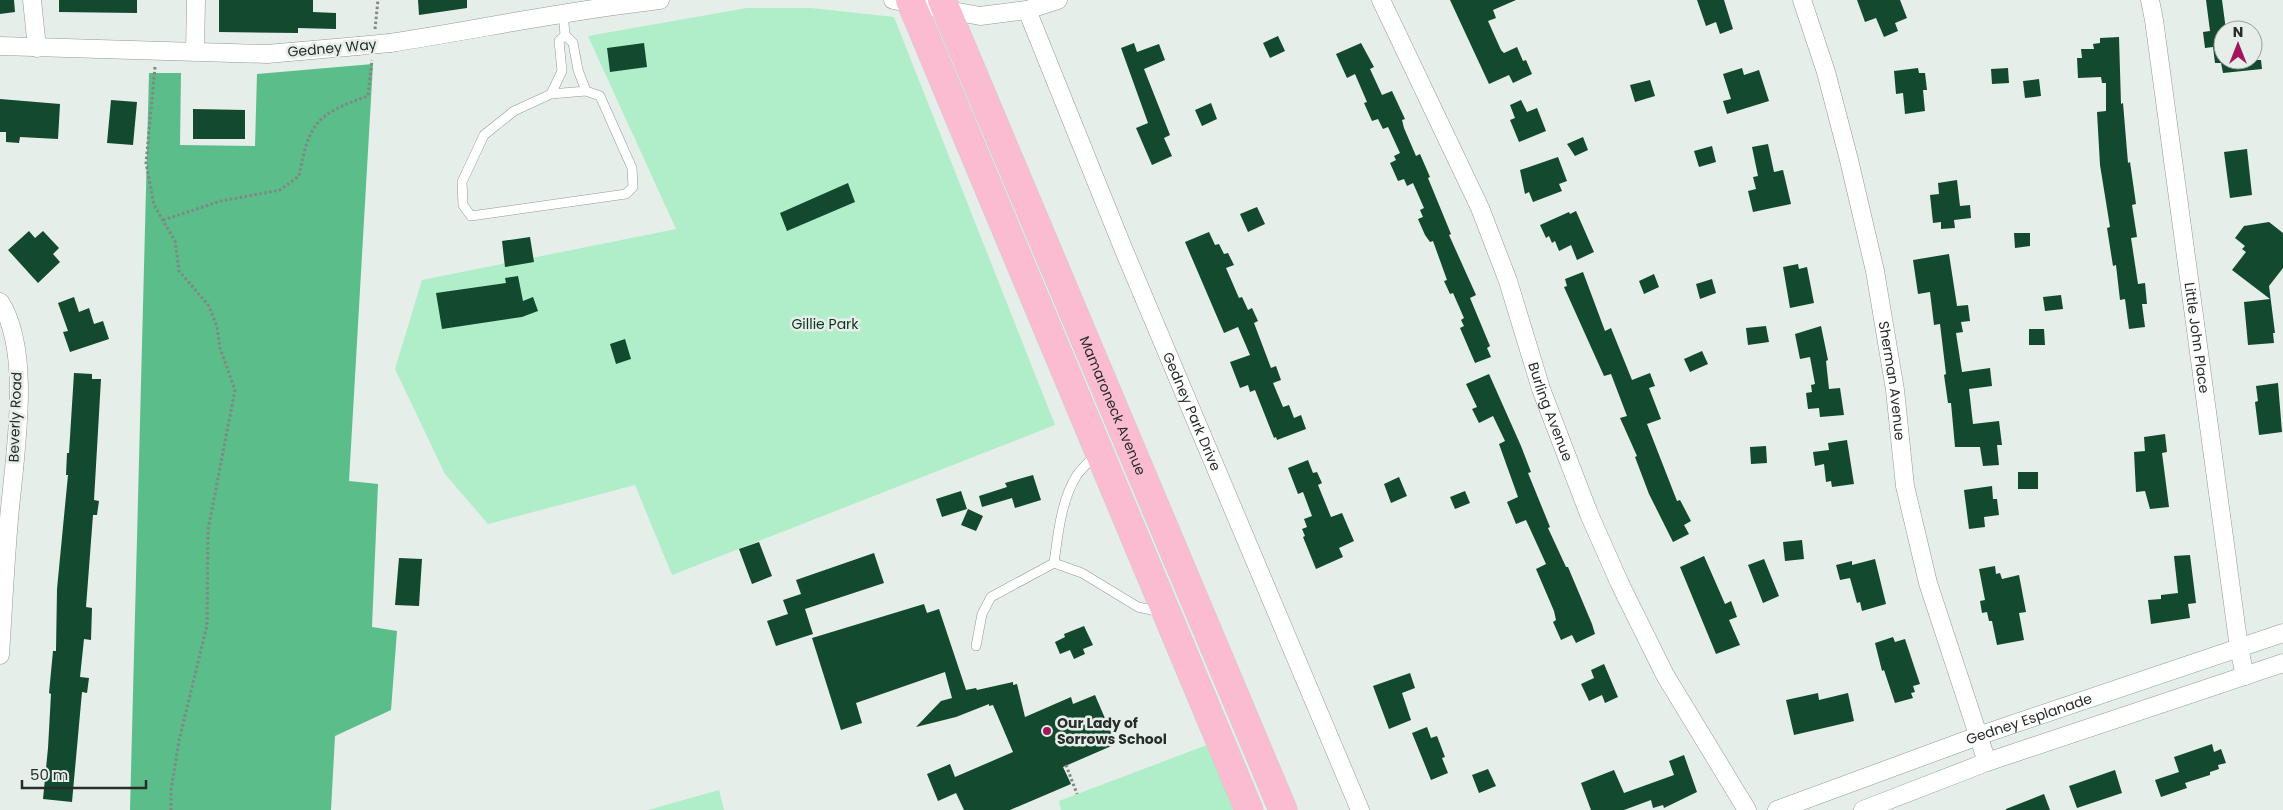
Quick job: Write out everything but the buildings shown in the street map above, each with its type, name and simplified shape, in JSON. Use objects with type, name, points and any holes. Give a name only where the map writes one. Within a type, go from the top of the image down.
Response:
[{"type":"main road","name":"Mamaroneck Avenue","points":[[905,1],[1100,451],[1249,810]]},
{"type":"main road","name":"Mamaroneck Avenue","points":[[944,5],[1283,810]]},
{"type":"street","points":[[32,0],[37,48]]},
{"type":"street","points":[[195,50],[196,0]]},
{"type":"street","name":"Gedney Way","points":[[0,46],[195,50],[267,54],[458,33],[555,9],[660,0]]},
{"type":"street","points":[[905,1],[944,5],[980,16],[1027,10],[1058,0]]},
{"type":"street","name":"Burling Avenue","points":[[1381,0],[1480,208],[1508,280],[1541,389],[1589,514],[1620,584],[1665,675],[1747,810]]},
{"type":"street","name":"Sherman Avenue","points":[[1802,0],[1826,72],[1875,271],[1895,390],[1905,486],[1926,573],[1987,762]]},
{"type":"street","name":"Little John Place","points":[[2150,0],[2239,648],[2245,676]]},
{"type":"street","name":"Gedney Park Drive","points":[[1027,10],[1123,248],[1360,810]]},
{"type":"street","name":"Beverly Road","points":[[0,302],[9,316],[16,343],[19,396],[0,656]]},
{"type":"street","name":"Gedney Esplanade","points":[[1777,810],[1978,736],[2283,633]]},
{"type":"street","name":"Gedney Esplanade","points":[[1863,810],[1987,762],[2283,663]]},
{"type":"lane","points":[[555,9],[565,35],[573,43],[578,70],[586,91]]},
{"type":"lane","points":[[550,94],[562,71],[559,41],[565,35]]},
{"type":"lane","points":[[586,91],[600,96],[632,168],[634,187],[626,194],[471,216],[463,205],[462,182],[484,135],[514,111],[550,94],[586,91]]},
{"type":"lane","points":[[1054,563],[1059,528],[1077,475],[1100,451]]},
{"type":"lane","points":[[976,646],[982,614],[991,596],[1054,563],[1082,573],[1138,607],[1168,614]]},
{"type":"path","points":[[374,43],[378,0]]},
{"type":"path","points":[[156,50],[146,163],[154,205],[175,241],[179,271],[209,306],[217,327],[220,348],[235,390],[208,530],[207,624],[179,741],[171,790],[171,810]]},
{"type":"path","points":[[163,220],[221,201],[280,190],[299,176],[304,148],[314,125],[336,107],[368,96],[372,58]]},
{"type":"path","points":[[1066,765],[1077,794]]},
{"type":"green space","name":"Gillie Park","points":[[747,8],[811,8],[894,17],[1055,425],[672,575],[635,485],[488,524],[445,474],[395,369],[422,280],[676,229],[588,36]]},
{"type":"green space","points":[[373,64],[349,481],[378,484],[372,627],[397,631],[391,710],[335,736],[331,810],[130,810],[149,73],[181,73],[180,145],[255,146],[257,74]]},
{"type":"green space","points":[[1220,740],[1249,810],[1061,810],[1059,801]]},
{"type":"green space","points":[[719,790],[724,810],[648,810]]},
{"type":"place","name":"Our Lady of Sorrows School","points":[[1047,731]]}]
